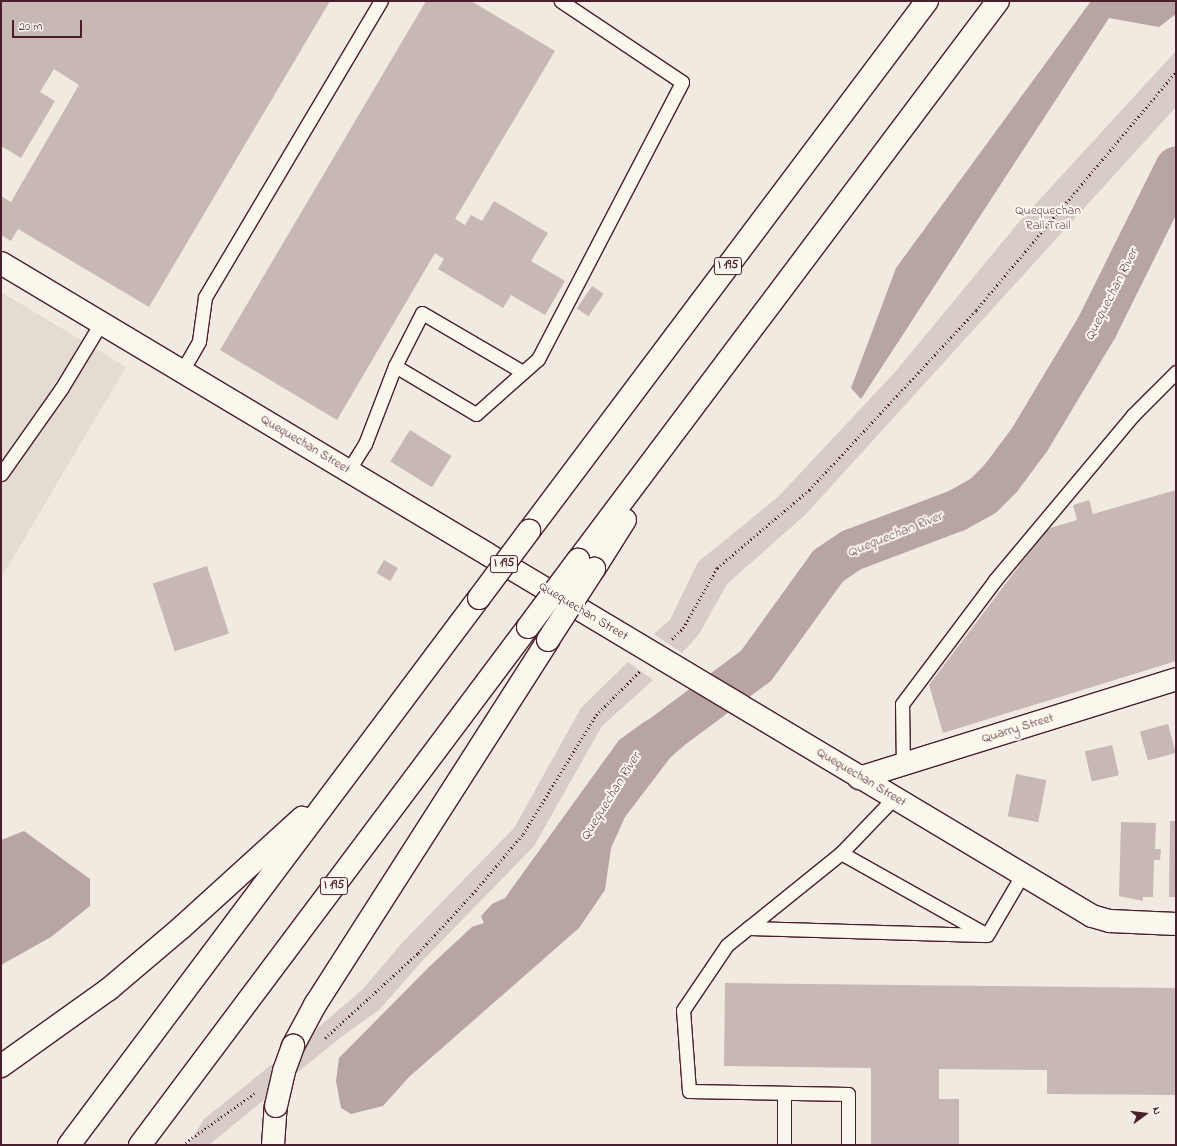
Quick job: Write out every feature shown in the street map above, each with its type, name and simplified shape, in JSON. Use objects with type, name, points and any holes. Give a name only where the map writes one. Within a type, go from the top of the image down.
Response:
[{"type":"main road","name":"I 195","points":[[69,1145],[927,1]]},
{"type":"main road","name":"I 195","points":[[140,1145],[528,627],[586,565],[716,377],[998,1]]},
{"type":"main road","name":"Quequechan Street","points":[[1,264],[1022,875],[1098,918],[1176,924]]},
{"type":"main road","points":[[273,1145],[276,1106],[282,1077],[293,1046],[314,1005],[548,640],[586,565]]},
{"type":"main road","name":"Quarry Street","points":[[860,778],[903,766],[1176,679]]},
{"type":"main road","points":[[1,1066],[78,1013],[121,979],[181,928],[342,780]]},
{"type":"lane","points":[[182,371],[199,341],[204,297],[381,1]]},
{"type":"lane","points":[[395,366],[476,414],[538,359],[682,82],[561,1]]},
{"type":"lane","points":[[348,471],[365,444],[395,366],[422,313],[523,372]]},
{"type":"lane","points":[[1,474],[61,389],[101,323]]},
{"type":"lane","points":[[903,766],[902,704],[995,580],[1133,415],[1176,372]]},
{"type":"lane","points":[[848,1145],[848,1094],[784,1094],[689,1091],[683,1010],[727,945],[841,854],[894,798]]},
{"type":"lane","points":[[841,854],[987,935]]},
{"type":"lane","points":[[987,935],[1022,875]]},
{"type":"lane","points":[[748,928],[987,935]]},
{"type":"lane","points":[[784,1094],[784,1145]]},
{"type":"path","points":[[319,1043],[418,953],[475,891],[523,834],[596,715],[683,628],[717,568],[809,490],[976,310],[1176,72]]},
{"type":"path","points":[[182,1145],[260,1090]]},
{"type":"shaded area","points":[[1,292],[126,367],[1,578]]},
{"type":"green space","name":"Quequechan Rail Trail","points":[[1176,51],[1176,107],[806,514],[727,584],[699,634],[682,653],[654,634],[670,620],[698,562],[778,497],[896,371],[1019,222]]},
{"type":"green space","points":[[628,662],[653,680],[602,726],[534,846],[423,960],[379,1010],[345,1034],[283,1084],[300,1043],[362,990],[403,942],[514,828],[581,708]]},
{"type":"green space","points":[[281,1057],[264,1100],[209,1145],[188,1145],[204,1119]]},
{"type":"water","points":[[1091,1],[1176,1],[1176,14],[1159,27],[1109,18],[861,399],[851,388],[896,268]]},
{"type":"water","points":[[673,707],[700,731],[670,758],[625,817],[611,848],[605,890],[579,928],[409,1077],[383,1106],[351,1114],[341,1108],[336,1081],[339,1058],[430,966],[472,927],[484,923],[481,916],[492,904],[505,898],[619,740],[644,722]]},
{"type":"water","points":[[24,831],[90,879],[90,906],[51,937],[1,965],[1,840]]},
{"type":"building","points":[[1,1],[330,1],[149,307],[18,229],[11,241],[1,235],[1,196],[11,202],[79,85],[54,69],[40,92],[55,101],[21,158],[1,146]]},
{"type":"building","points":[[426,1],[471,1],[555,51],[455,219],[465,225],[471,215],[482,221],[494,201],[548,233],[531,261],[565,281],[545,315],[511,295],[503,308],[438,269],[444,259],[435,253],[337,420],[220,350]]},
{"type":"building","points":[[592,286],[604,294],[589,316],[577,308]]},
{"type":"building","points":[[410,430],[452,456],[432,487],[390,461]]},
{"type":"building","points":[[1176,490],[1176,661],[943,733],[929,685],[1047,529],[1077,520],[1073,505],[1089,500],[1093,514]]},
{"type":"building","points":[[384,560],[398,568],[390,581],[376,573]]},
{"type":"building","points":[[207,566],[229,634],[175,651],[153,584]]},
{"type":"building","points":[[1168,724],[1176,753],[1148,760],[1140,732]]},
{"type":"building","points":[[1112,745],[1119,775],[1092,782],[1085,751]]},
{"type":"building","points":[[1016,774],[1046,780],[1038,822],[1008,816]]},
{"type":"building","points":[[1170,821],[1176,821],[1176,897],[1169,897]]},
{"type":"building","points":[[1121,822],[1156,823],[1155,849],[1161,849],[1160,860],[1154,860],[1153,897],[1143,897],[1143,901],[1119,896]]},
{"type":"building","points":[[725,983],[1176,988],[1176,1095],[1047,1094],[1047,1070],[939,1069],[939,1099],[959,1099],[959,1145],[871,1145],[871,1068],[724,1066]]},
{"type":"waterway","name":"Quequechan River","points":[[640,752],[756,666],[828,566],[852,550],[956,511],[983,496],[1001,478],[1030,439],[1097,327],[1176,168]]}]
